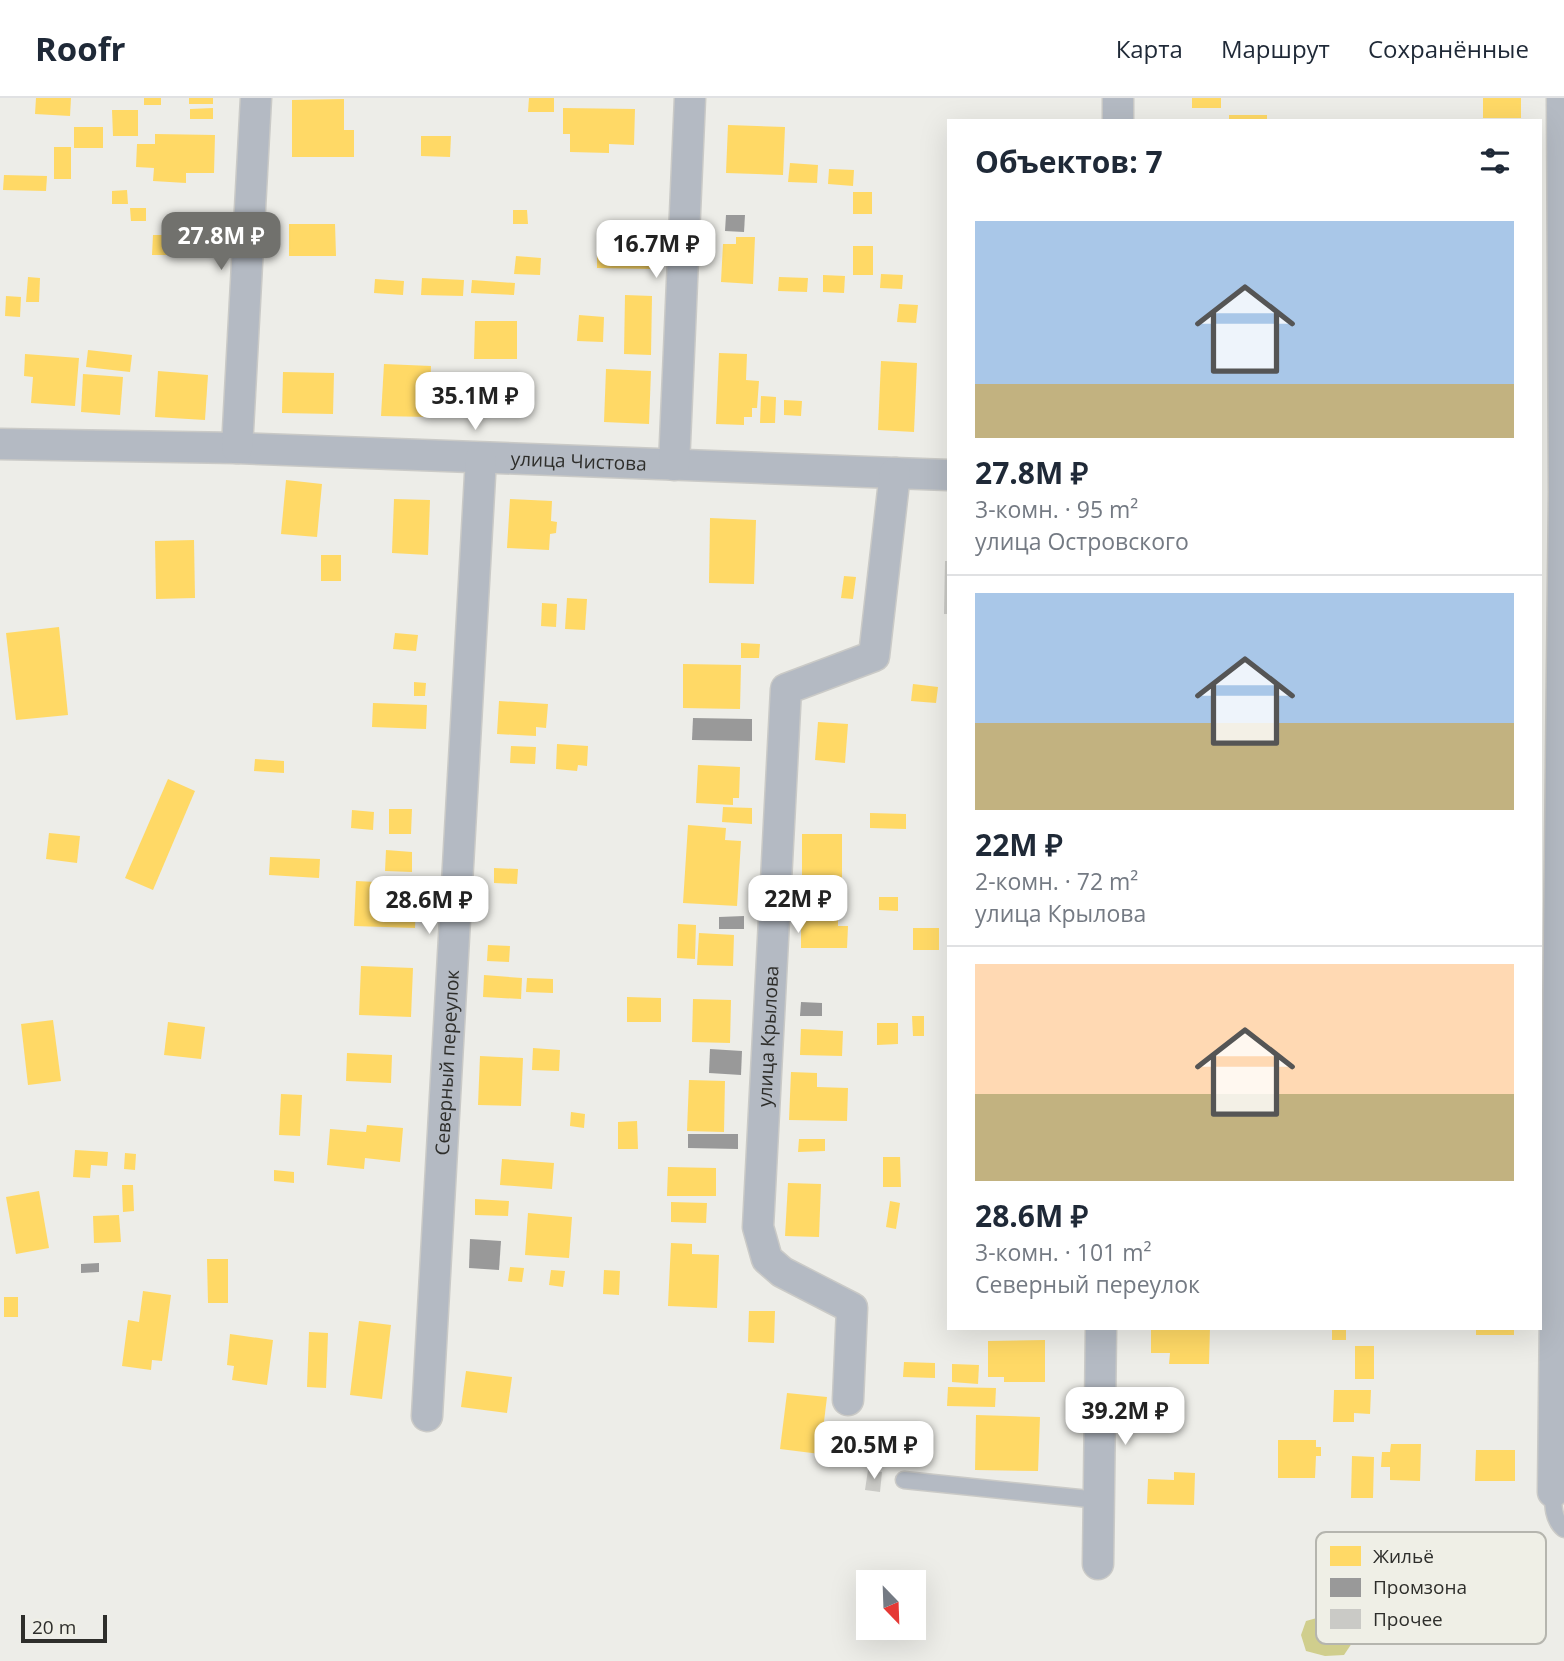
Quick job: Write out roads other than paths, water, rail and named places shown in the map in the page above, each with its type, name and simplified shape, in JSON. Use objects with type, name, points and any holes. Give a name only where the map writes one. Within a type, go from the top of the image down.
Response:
[{"type":"street","points":[[237,449],[256,98]]},
{"type":"street","points":[[674,465],[690,98]]},
{"type":"street","points":[[1118,98],[1118,119]]},
{"type":"street","points":[[1553,1492],[1560,1171],[1564,492],[1562,98]]},
{"type":"street","name":"улица Чистова","points":[[0,444],[237,449],[947,475]]},
{"type":"street","name":"Северный переулок","points":[[427,1416],[481,458]]},
{"type":"street","name":"улица Крылова","points":[[848,1401],[852,1308],[782,1272],[767,1259],[758,1227],[786,689],[874,656],[895,473]]},
{"type":"street","points":[[1542,492],[1564,492]]},
{"type":"street","points":[[1098,1564],[1101,1330]]},
{"type":"lane","points":[[904,1480],[1099,1500]]},
{"type":"lane","points":[[1553,1492],[1554,1512],[1564,1529]]}]
